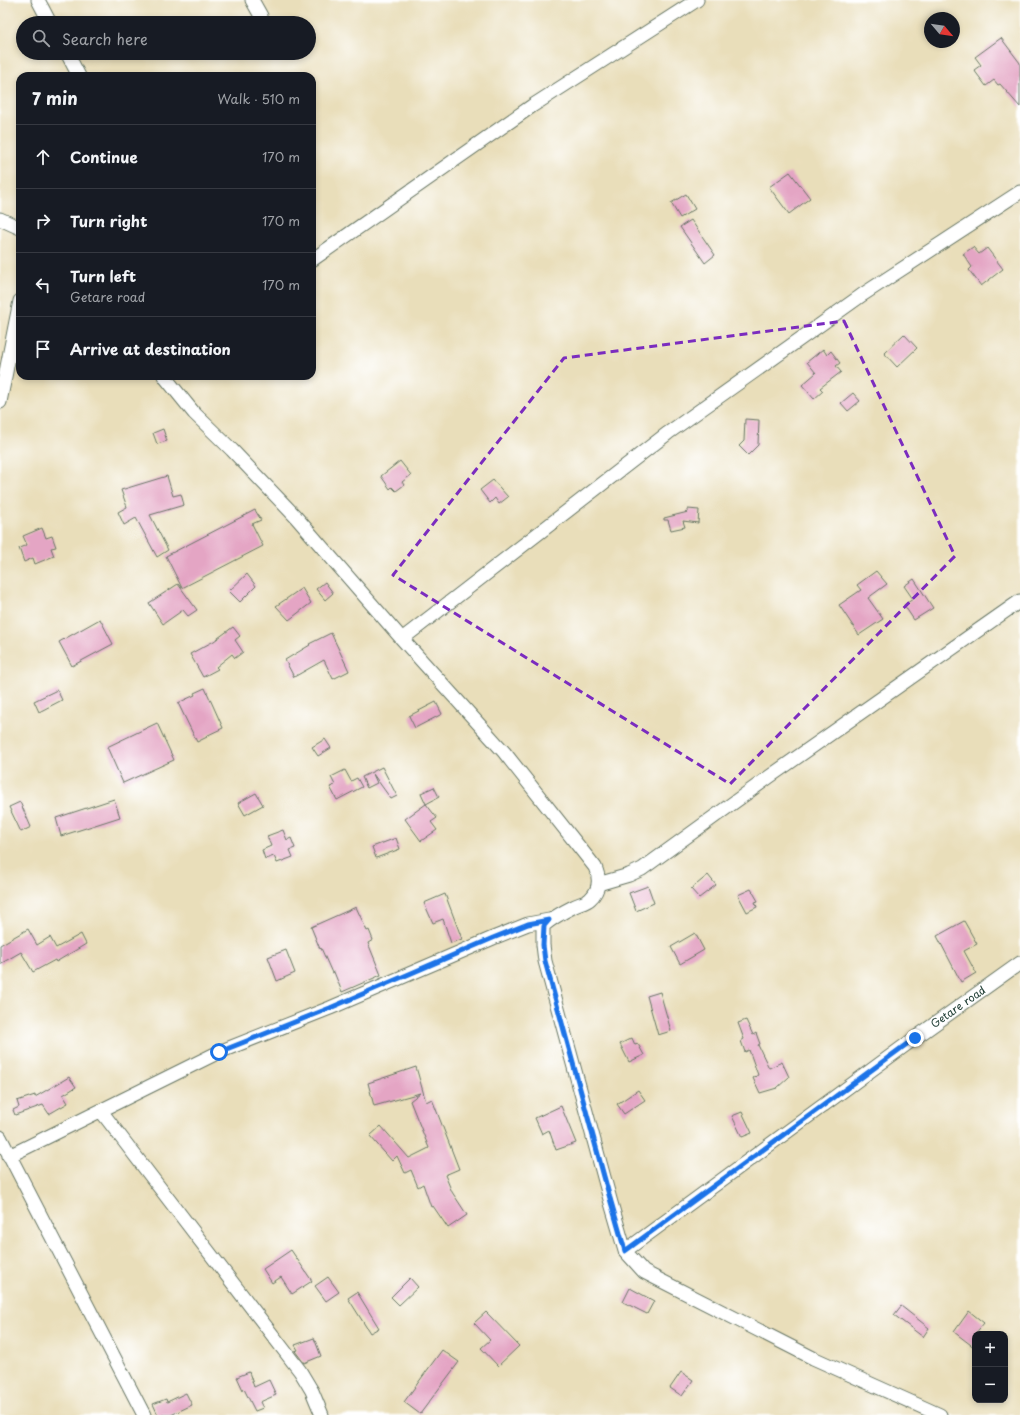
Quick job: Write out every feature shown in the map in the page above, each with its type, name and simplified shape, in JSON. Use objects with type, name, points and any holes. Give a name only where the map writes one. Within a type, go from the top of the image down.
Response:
[{"type":"street","points":[[38,0],[46,16]]},
{"type":"street","points":[[252,0],[261,16]]},
{"type":"street","points":[[316,257],[532,106],[697,0]]},
{"type":"street","points":[[71,60],[77,72]]},
{"type":"street","points":[[402,639],[668,433],[862,295],[1020,192]]},
{"type":"street","points":[[0,219],[16,226]]},
{"type":"street","points":[[0,402],[16,321]]},
{"type":"street","points":[[9,1156],[219,1052],[330,1008],[500,935],[528,924],[549,920],[589,899],[595,892],[598,884],[599,876],[595,867],[504,752],[402,639],[295,516],[232,450],[194,413],[167,380]]},
{"type":"street","points":[[598,884],[629,875],[642,869],[769,777],[1020,601]]},
{"type":"street","points":[[549,920],[544,926],[543,945],[545,961],[625,1251],[644,1272],[813,1358],[940,1415]]},
{"type":"street","name":"Getare road","points":[[625,1251],[915,1038],[1020,963]]},
{"type":"street","points":[[101,1111],[300,1371],[312,1391],[322,1415]]},
{"type":"street","points":[[0,1137],[144,1415]]},
{"type":"highlighted area","points":[[844,321],[955,556],[730,784],[393,575],[564,358]]},
{"type":"building","points":[[1001,38],[1020,63],[1020,107],[1000,84],[998,85],[994,80],[986,86],[974,70],[981,65],[975,57]]},
{"type":"building","points":[[790,172],[810,198],[789,214],[769,187]]},
{"type":"building","points":[[686,194],[695,209],[680,218],[671,203]]},
{"type":"building","points":[[691,220],[715,255],[705,263],[680,227]]},
{"type":"building","points":[[973,247],[979,254],[987,248],[1003,269],[981,286],[969,270],[972,267],[963,254]]},
{"type":"building","points":[[904,334],[917,348],[897,367],[884,353]]},
{"type":"building","points":[[823,349],[827,355],[831,351],[840,363],[836,366],[841,372],[820,388],[823,391],[814,399],[802,385],[816,373],[807,362]]},
{"type":"building","points":[[853,393],[860,401],[848,411],[841,403]]},
{"type":"building","points":[[745,419],[759,420],[758,445],[748,455],[739,446],[744,441]]},
{"type":"building","points":[[163,429],[167,441],[157,444],[153,433]]},
{"type":"building","points":[[400,461],[411,475],[402,482],[404,485],[396,491],[392,487],[390,489],[381,476]]},
{"type":"building","points":[[167,476],[173,496],[181,494],[184,505],[150,515],[168,550],[157,557],[136,518],[124,525],[118,512],[127,507],[121,490]]},
{"type":"building","points":[[493,480],[508,497],[499,504],[495,498],[490,503],[480,490]]},
{"type":"building","points":[[688,509],[699,510],[698,523],[683,521],[685,527],[671,530],[668,520],[664,520],[664,518],[688,512]]},
{"type":"building","points":[[255,510],[261,520],[252,524],[263,546],[182,588],[166,556]]},
{"type":"building","points":[[42,528],[46,538],[52,536],[56,547],[51,548],[54,556],[35,564],[33,558],[24,562],[19,548],[27,545],[23,536]]},
{"type":"building","points":[[876,571],[887,584],[868,598],[883,619],[859,635],[839,605],[861,590],[857,585]]},
{"type":"building","points":[[247,574],[256,586],[240,602],[229,591]]},
{"type":"building","points":[[914,579],[933,608],[914,620],[904,605],[913,599],[904,586]]},
{"type":"building","points":[[325,582],[333,593],[325,600],[316,589]]},
{"type":"building","points":[[178,584],[197,610],[188,616],[183,610],[163,624],[149,603]]},
{"type":"building","points":[[302,588],[311,603],[289,620],[276,606]]},
{"type":"building","points":[[100,619],[113,644],[72,666],[59,642]]},
{"type":"building","points":[[233,627],[240,636],[235,640],[243,652],[235,658],[232,654],[216,667],[218,669],[203,677],[190,654],[214,641]]},
{"type":"building","points":[[331,633],[349,671],[333,679],[324,660],[294,677],[285,660],[310,645],[309,644]]},
{"type":"building","points":[[205,688],[223,728],[197,742],[178,703],[195,695],[194,693]]},
{"type":"building","points":[[57,690],[62,700],[39,712],[34,701]]},
{"type":"building","points":[[436,702],[442,714],[415,728],[409,716]]},
{"type":"building","points":[[157,723],[174,760],[123,783],[107,747]]},
{"type":"building","points":[[325,739],[331,748],[318,756],[312,747]]},
{"type":"building","points":[[382,767],[397,796],[391,799],[373,774],[377,783],[367,788],[362,777]]},
{"type":"building","points":[[345,770],[351,781],[357,778],[362,787],[337,800],[330,787],[335,785],[331,777]]},
{"type":"building","points":[[434,787],[439,797],[426,804],[421,793]]},
{"type":"building","points":[[256,793],[263,805],[245,815],[238,803]]},
{"type":"building","points":[[114,799],[120,817],[61,836],[56,818]]},
{"type":"building","points":[[20,802],[31,827],[21,832],[9,807]]},
{"type":"building","points":[[426,804],[437,818],[431,822],[437,830],[421,841],[405,819]]},
{"type":"building","points":[[283,830],[287,840],[291,838],[295,848],[290,850],[293,857],[277,863],[274,856],[265,859],[262,850],[271,846],[267,836]]},
{"type":"building","points":[[396,838],[400,849],[376,858],[372,847]]},
{"type":"building","points":[[708,875],[716,885],[699,898],[691,889]]},
{"type":"building","points":[[648,886],[654,903],[636,911],[629,893]]},
{"type":"building","points":[[751,889],[758,901],[755,902],[757,907],[747,912],[738,895]]},
{"type":"building","points":[[445,894],[462,939],[451,943],[443,919],[433,923],[424,903]]},
{"type":"building","points":[[356,907],[367,931],[369,930],[373,940],[368,943],[381,975],[342,992],[334,972],[332,973],[311,927]]},
{"type":"building","points":[[964,921],[977,944],[964,951],[976,973],[961,982],[937,936]]},
{"type":"building","points":[[28,929],[37,945],[50,937],[56,948],[81,934],[86,944],[56,962],[55,960],[33,972],[21,952],[0,964],[0,945]]},
{"type":"building","points":[[695,933],[704,950],[680,964],[671,947]]},
{"type":"building","points":[[286,950],[295,973],[277,981],[268,957]]},
{"type":"building","points":[[660,992],[671,1031],[658,1035],[647,996]]},
{"type":"building","points":[[746,1020],[753,1035],[756,1033],[760,1044],[758,1045],[769,1068],[782,1062],[789,1077],[777,1088],[760,1093],[753,1078],[758,1075],[749,1050],[745,1052],[741,1041],[744,1039],[738,1023]]},
{"type":"building","points":[[632,1038],[635,1045],[638,1044],[644,1055],[629,1062],[620,1044]]},
{"type":"building","points":[[416,1067],[426,1102],[432,1099],[459,1169],[445,1175],[452,1192],[467,1215],[448,1228],[433,1206],[431,1207],[423,1184],[418,1187],[411,1170],[405,1173],[397,1156],[392,1161],[370,1136],[381,1126],[409,1158],[429,1148],[410,1101],[420,1093],[374,1106],[368,1083]]},
{"type":"building","points":[[69,1077],[76,1087],[63,1095],[68,1103],[49,1114],[43,1105],[15,1115],[13,1110],[19,1107],[17,1101],[35,1095],[35,1097]]},
{"type":"building","points":[[638,1090],[645,1100],[624,1114],[617,1104]]},
{"type":"building","points":[[561,1106],[576,1143],[556,1150],[549,1130],[542,1134],[535,1118]]},
{"type":"building","points":[[742,1112],[752,1133],[742,1137],[732,1116]]},
{"type":"building","points":[[291,1250],[312,1281],[292,1294],[281,1277],[272,1283],[263,1269]]},
{"type":"building","points":[[328,1277],[339,1292],[326,1301],[315,1286]]},
{"type":"building","points":[[410,1278],[418,1287],[399,1305],[391,1297]]},
{"type":"building","points":[[630,1288],[654,1301],[647,1314],[623,1302]]},
{"type":"building","points":[[357,1292],[379,1328],[370,1333],[348,1298]]},
{"type":"building","points":[[901,1306],[929,1328],[923,1337],[894,1315]]},
{"type":"building","points":[[969,1311],[984,1323],[977,1331],[972,1331],[972,1346],[954,1332]]},
{"type":"building","points":[[486,1312],[519,1346],[498,1366],[481,1348],[490,1340],[474,1323]]},
{"type":"building","points":[[314,1338],[321,1356],[304,1363],[295,1351],[298,1350],[295,1345]]},
{"type":"building","points":[[442,1350],[459,1362],[420,1414],[404,1402]]},
{"type":"building","points":[[249,1372],[254,1387],[269,1380],[276,1395],[260,1402],[263,1408],[255,1411],[237,1377]]},
{"type":"building","points":[[681,1372],[693,1380],[682,1396],[670,1388]]},
{"type":"building","points":[[186,1393],[192,1405],[171,1415],[158,1415],[153,1404],[166,1399],[167,1402]]},
{"type":"route","points":[[219,1052],[330,1008],[493,938],[528,924],[549,920],[544,926],[542,937],[545,961],[625,1251],[915,1038]]}]
